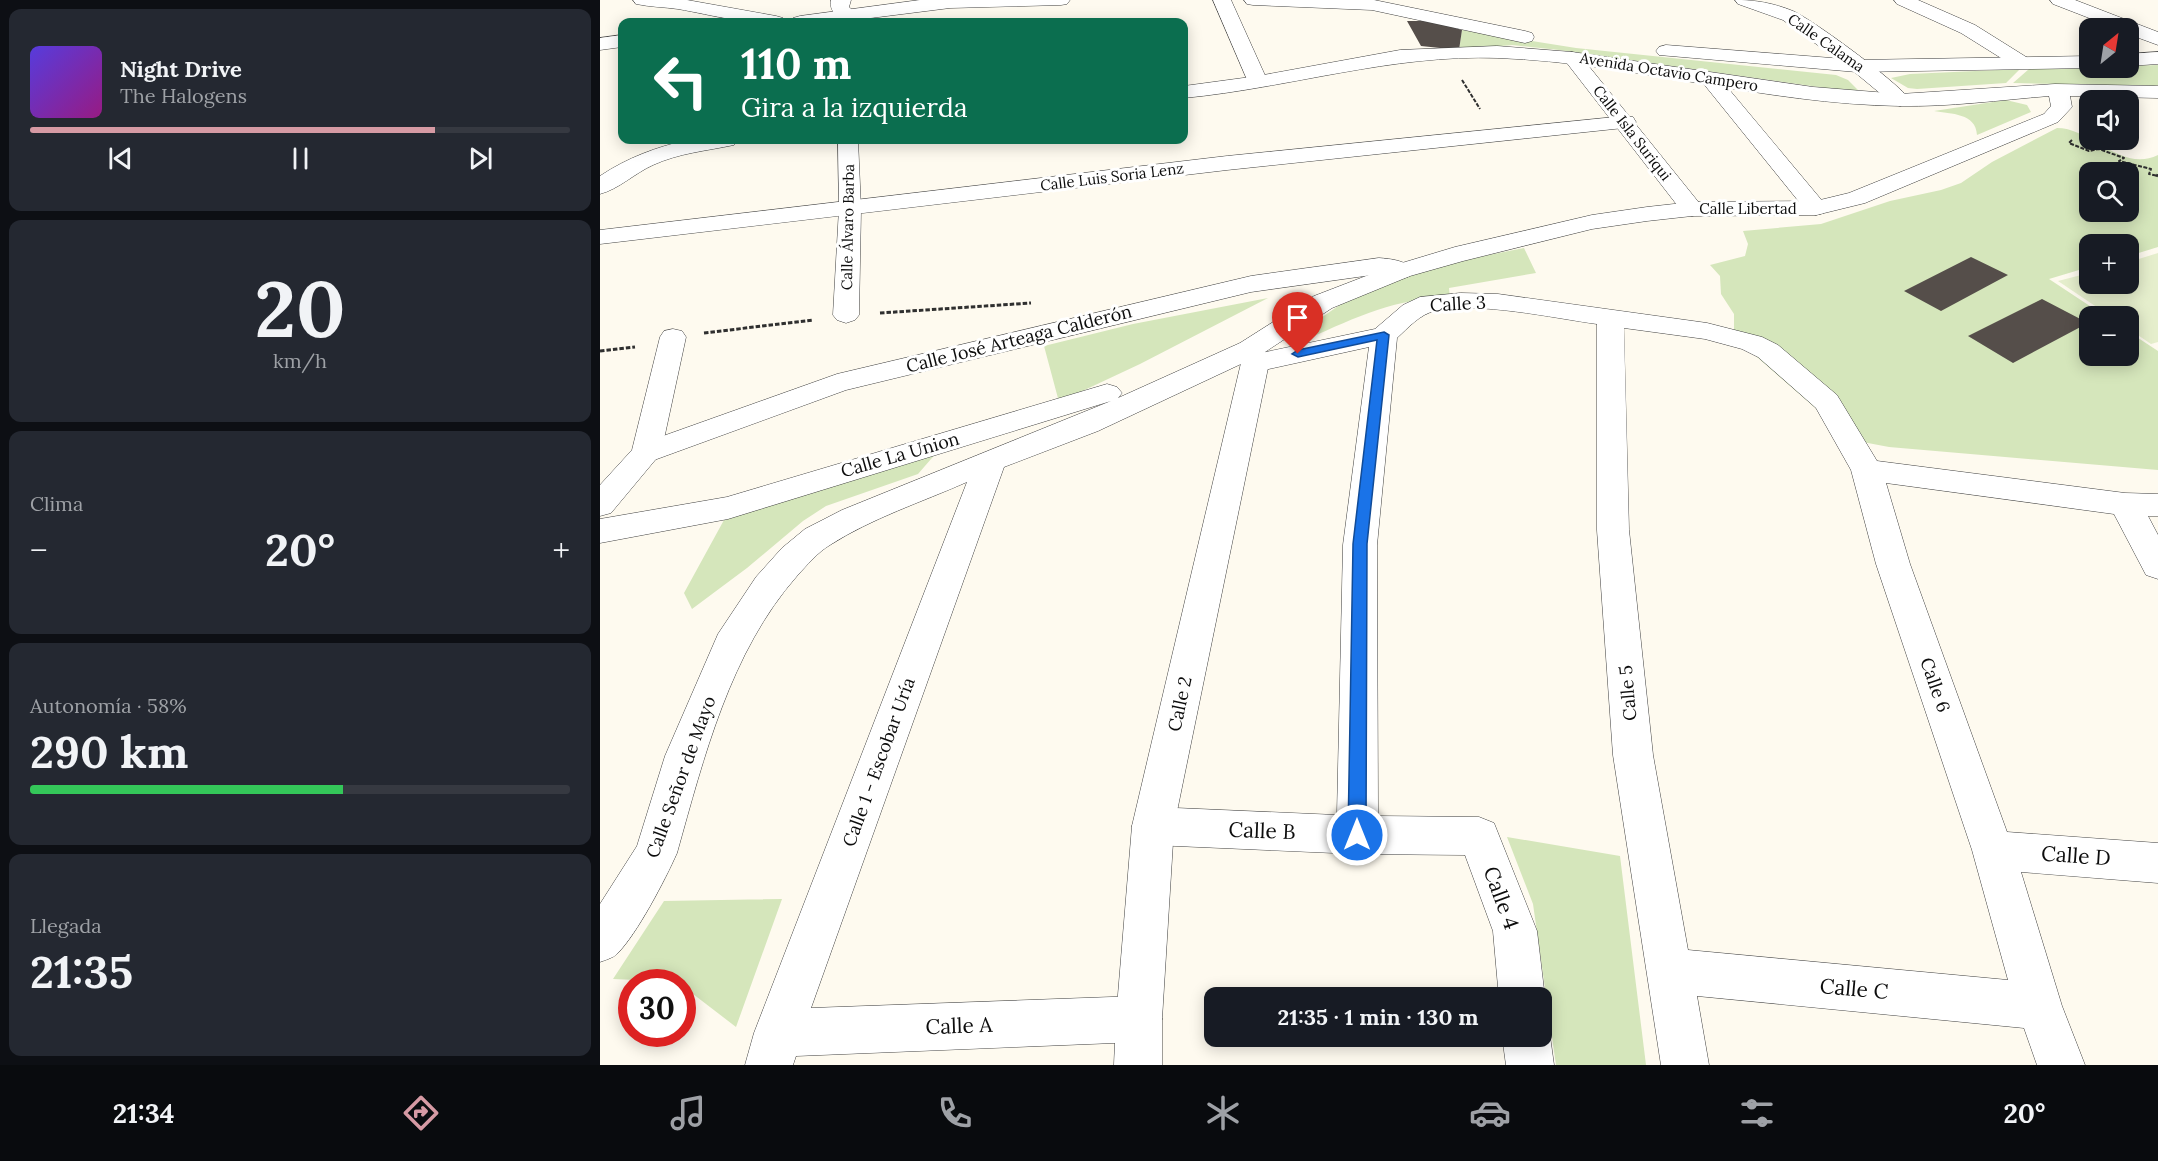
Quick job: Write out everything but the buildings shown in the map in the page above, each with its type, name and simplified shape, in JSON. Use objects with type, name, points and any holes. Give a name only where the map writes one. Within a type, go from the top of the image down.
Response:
[{"type":"street","points":[[642,0],[677,2],[756,18]]},
{"type":"street","points":[[842,0],[839,2],[840,9],[849,18]]},
{"type":"street","points":[[862,18],[935,4],[1061,0]]},
{"type":"street","points":[[1222,0],[1258,82]]},
{"type":"street","points":[[1253,0],[1374,2],[1522,36],[1774,61],[1859,66],[2079,63]]},
{"type":"street","points":[[1903,0],[1968,29],[2024,64]]},
{"type":"street","points":[[2060,0],[2158,39]]},
{"type":"street","name":"Calle Calama","points":[[1752,1],[1789,16],[1859,66],[1900,100]]},
{"type":"street","points":[[1374,2],[1400,56]]},
{"type":"street","points":[[600,44],[618,42]]},
{"type":"street","name":"Avenida Octavio Campero","points":[[1188,91],[1258,82],[1400,56],[1497,52],[1572,58],[1813,93],[1900,100],[2055,90],[2158,92]]},
{"type":"street","name":"Calle Isla Suriqui","points":[[1572,58],[1692,209]]},
{"type":"street","points":[[2139,59],[2158,58]]},
{"type":"street","points":[[1710,79],[1816,208]]},
{"type":"street","name":"Calle Libertad","points":[[1401,271],[1455,255],[1593,222],[1692,209],[1816,208],[1857,198],[2051,118],[2062,107],[2060,97],[2055,90]]},
{"type":"street","name":"Calle Luis Soria Lenz","points":[[600,237],[1239,162],[1624,122]]},
{"type":"street","points":[[600,187],[648,157],[667,150],[702,144]]},
{"type":"street","name":"Calle Álvaro Barba","points":[[846,315],[850,209],[848,144]]},
{"type":"street","name":"Calle José Arteaga Calderón","points":[[646,453],[837,382],[1251,284],[1379,267],[1391,267],[1401,271]]},
{"type":"street","points":[[1252,356],[1323,302],[1401,271]]},
{"type":"street","name":"Calle 3","points":[[1384,335],[1412,311],[1429,303],[1461,301],[1498,302],[1610,317],[1707,331],[1752,343]]},
{"type":"street","name":"Calle 5","points":[[1610,317],[1613,530],[1633,754],[1685,1065]]},
{"type":"street","points":[[991,460],[1087,424],[1194,374],[1252,356],[1384,335],[1360,544],[1357,835]]},
{"type":"street","points":[[600,505],[646,453],[673,337]]},
{"type":"street","name":"Calle 6","points":[[1752,343],[1768,351],[1827,402],[1867,470],[1893,564],[1994,850],[2039,1006],[2061,1065]]},
{"type":"street","name":"Calle 2","points":[[1138,1065],[1139,1019],[1153,826],[1252,356]]},
{"type":"street","name":"Calle La Union","points":[[600,531],[728,508],[843,471],[1081,403],[1172,370],[1182,368],[1194,374]]},
{"type":"street","name":"Calle Señor de Mayo","points":[[600,940],[625,906],[656,853],[693,735],[732,644],[768,586],[794,557],[817,537],[854,518],[991,460]]},
{"type":"street","name":"Calle 1 - Escobar Uría","points":[[773,1049],[991,460]]},
{"type":"street","points":[[1867,470],[2125,504],[2158,505]]},
{"type":"street","points":[[2125,504],[2158,566]]},
{"type":"street","name":"Calle B","points":[[1153,826],[1357,835],[1479,836]]},
{"type":"street","name":"Calle 4","points":[[1479,836],[1515,931],[1521,987]]},
{"type":"street","name":"Calle D","points":[[1994,850],[2158,863]]},
{"type":"street","name":"Calle C","points":[[1668,971],[2039,1006]]},
{"type":"street","name":"Calle A","points":[[773,1049],[1139,1019]]},
{"type":"street","points":[[1528,1047],[1530,1065]]},
{"type":"path","points":[[1445,53],[1496,135]]},
{"type":"path","points":[[2039,124],[2074,138],[2069,143],[2089,151],[2099,149],[2124,158],[2120,161],[2151,169],[2149,174],[2158,176]]},
{"type":"green space","points":[[1462,30],[1576,48],[1836,75],[1848,80],[1861,93],[1559,50],[1512,45],[1459,50]]},
{"type":"green space","points":[[2158,65],[2158,85],[2013,83],[2029,69],[2079,67],[2079,78],[2139,78],[2139,66]]},
{"type":"green space","points":[[2020,69],[2006,83],[1917,89],[1908,88],[1891,78],[1910,74]]},
{"type":"green space","points":[[2006,100],[2027,105],[2031,112],[1977,135],[1972,122],[1962,116],[1934,111]]},
{"type":"green space","points":[[2057,128],[2079,134],[2079,150],[2111,150],[2132,158],[2144,159],[2158,155],[2158,247],[2139,253],[2139,234],[2079,234],[2079,270],[2049,279],[2090,306],[2079,306],[2079,366],[2139,366],[2139,339],[2158,351],[2158,470],[1889,447],[1852,440],[1734,337],[1734,314],[1721,294],[1720,276],[1710,265],[1745,256],[1748,244],[1743,231],[1821,224],[1890,201],[1941,190],[1961,183],[1992,162]]},
{"type":"green space","points":[[1524,248],[1536,273],[1449,288],[1450,299],[1430,299],[1391,306],[1355,318],[1300,342],[1303,333],[1312,324],[1350,298],[1433,266]]},
{"type":"green space","points":[[2158,253],[2158,342],[2151,344],[2139,336],[2139,306],[2095,306],[2058,281],[2079,276],[2079,294],[2139,294],[2139,259]]},
{"type":"green space","points":[[1268,298],[1140,364],[1059,402],[1044,346],[1133,324]]},
{"type":"green space","points":[[938,451],[918,474],[826,506],[803,521],[747,568],[692,609],[684,593],[724,520]]},
{"type":"green space","points":[[1507,837],[1620,856],[1646,1065],[1556,1065],[1552,1037],[1552,987],[1545,987],[1533,904]]},
{"type":"green space","points":[[782,899],[736,1027],[696,996],[696,969],[620,969],[664,901]]},
{"type":"route","points":[[1298,354],[1384,335],[1360,544],[1357,835]]}]
